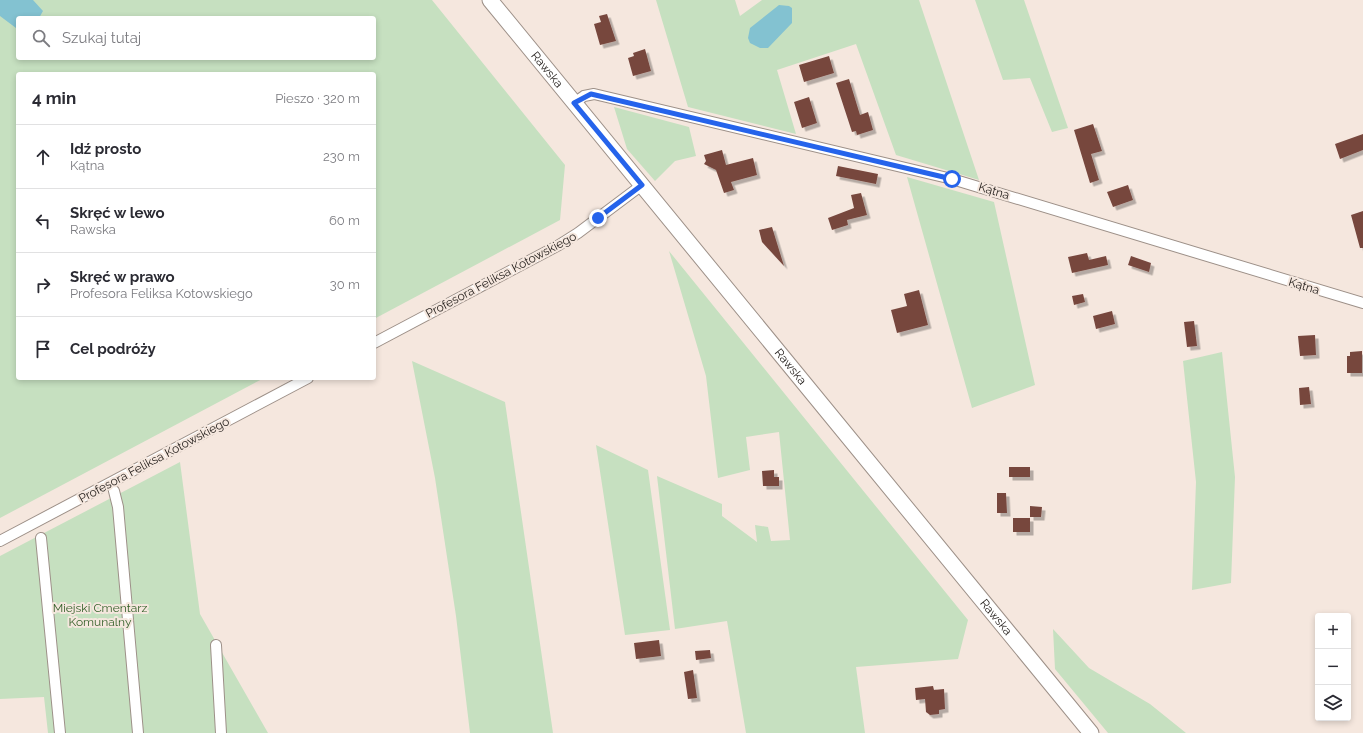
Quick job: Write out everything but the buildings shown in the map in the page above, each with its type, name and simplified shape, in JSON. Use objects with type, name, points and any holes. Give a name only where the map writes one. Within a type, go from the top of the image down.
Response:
[{"type":"main road","name":"Rawska","points":[[490,0],[1091,733]]},
{"type":"street","name":"Kątna","points":[[574,103],[584,96],[594,94],[952,179],[1363,303]]},
{"type":"street","name":"Profesora Feliksa Kotowskiego","points":[[376,342],[566,241],[642,185]]},
{"type":"street","name":"Profesora Feliksa Kotowskiego","points":[[0,541],[304,380]]},
{"type":"street","points":[[114,491],[118,507],[138,733]]},
{"type":"street","points":[[41,538],[60,733]]},
{"type":"street","points":[[216,645],[221,733]]},
{"type":"green space","points":[[0,0],[432,0],[565,165],[560,220],[376,318],[376,72],[16,72],[16,380],[260,380],[0,518]]},
{"type":"green space","points":[[656,0],[735,0],[740,16],[762,0],[919,0],[979,180],[896,155],[856,44],[777,70],[796,134],[688,107]]},
{"type":"green space","points":[[975,0],[1024,0],[1068,128],[1052,132],[1030,78],[1003,80]]},
{"type":"green space","points":[[614,107],[689,127],[696,156],[675,161],[655,181],[627,149]]},
{"type":"green space","points":[[907,177],[994,202],[1035,385],[972,408]]},
{"type":"green space","points":[[669,251],[968,620],[958,659],[856,667],[865,733],[746,733],[727,621],[675,629],[657,476],[722,504],[722,516],[757,542],[755,525],[768,527],[771,541],[790,540],[779,432],[746,437],[750,470],[718,478],[706,376]]},
{"type":"green space","points":[[1222,352],[1235,477],[1231,583],[1192,590],[1196,482],[1183,361]]},
{"type":"green space","points":[[412,361],[505,402],[553,733],[470,733],[456,616],[435,478]]},
{"type":"green space","points":[[596,445],[648,470],[670,630],[625,635]]},
{"type":"green space","name":"Miejski Cmentarz Komunalny","points":[[180,462],[200,614],[268,733],[48,733],[44,697],[0,699],[0,556]]},
{"type":"green space","points":[[1053,629],[1089,668],[1150,704],[1186,733],[1108,733],[1055,669]]},
{"type":"water","points":[[0,0],[33,0],[43,11],[40,16],[16,16],[16,28],[0,16]]},
{"type":"water","points":[[779,5],[789,6],[792,8],[792,23],[768,48],[760,48],[750,43],[748,38],[750,28]]},
{"type":"route","points":[[598,218],[642,185],[574,103],[584,96],[591,94],[952,179]]}]
